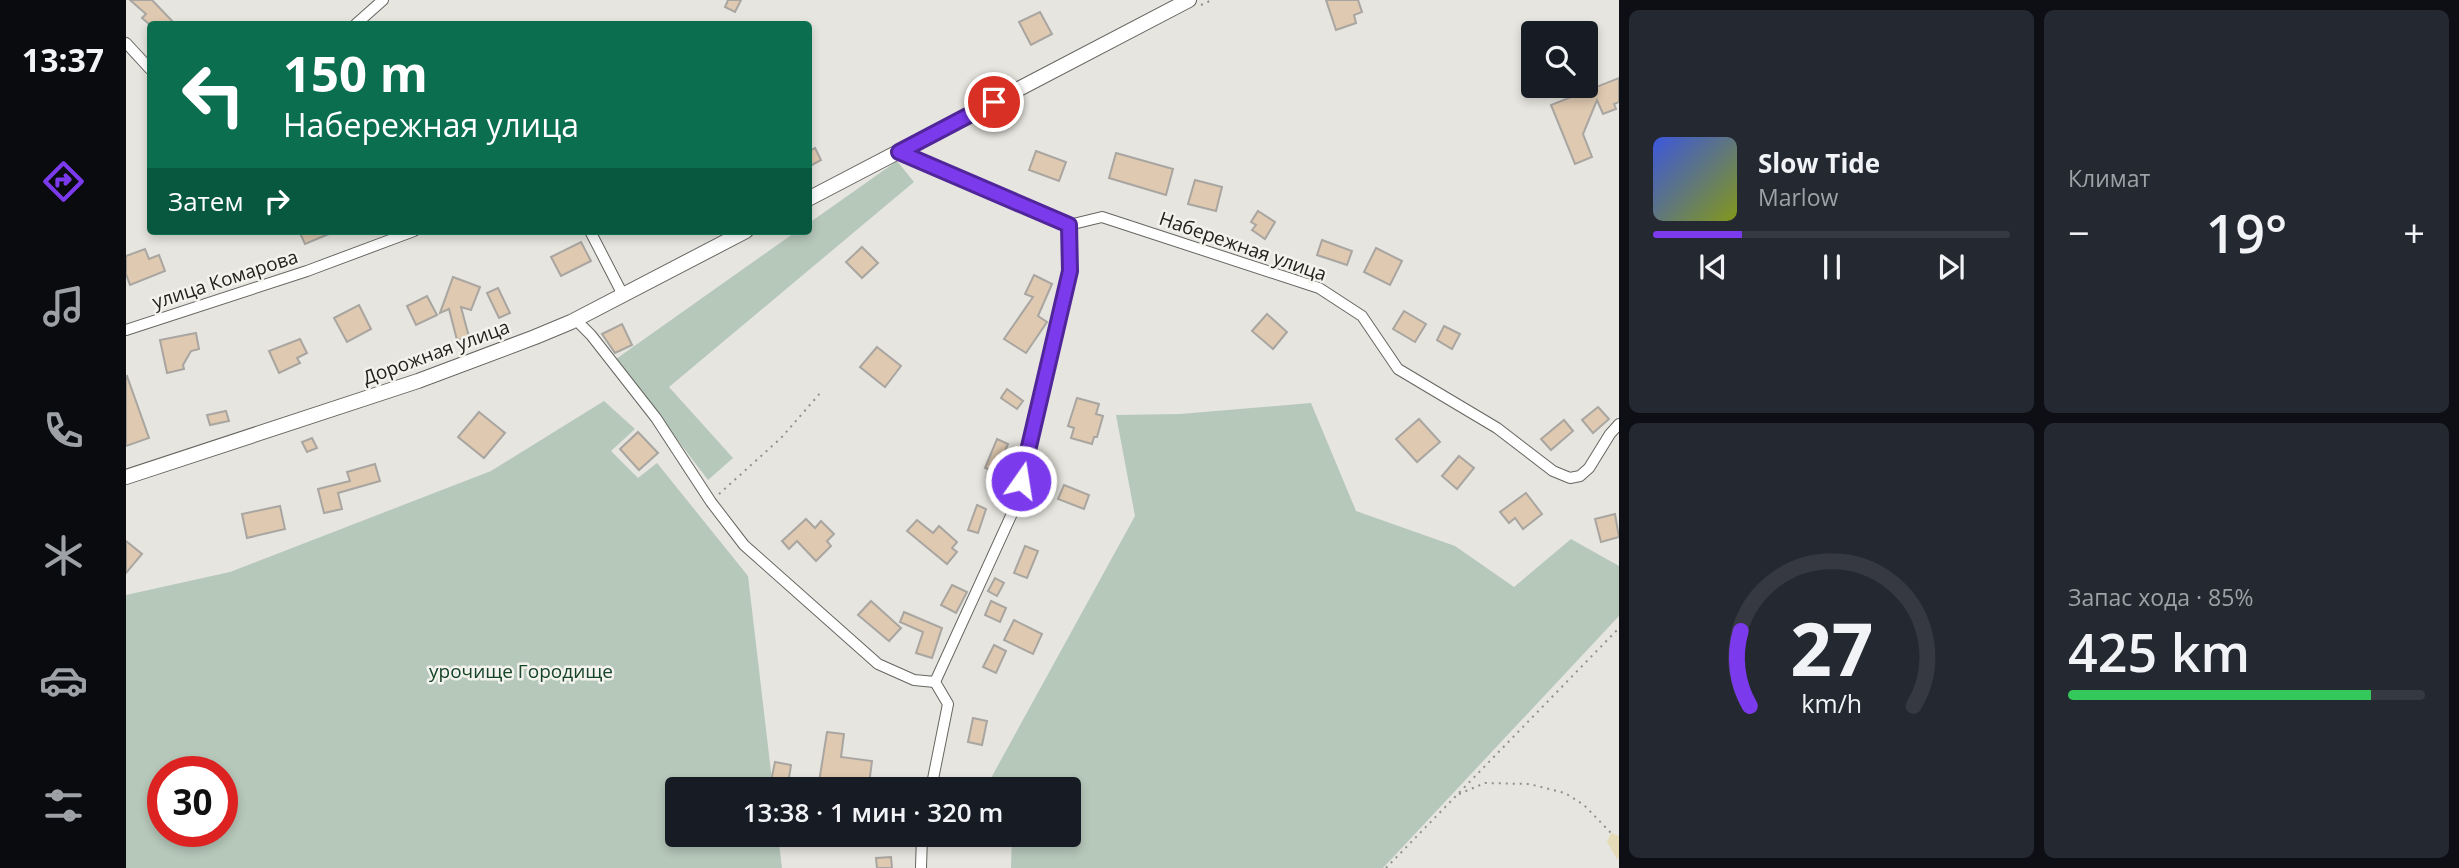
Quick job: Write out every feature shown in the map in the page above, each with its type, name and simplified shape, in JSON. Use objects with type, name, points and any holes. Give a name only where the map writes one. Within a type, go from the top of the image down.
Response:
[{"type":"street","points":[[359,21],[383,0]]},
{"type":"street","points":[[812,197],[1189,0]]},
{"type":"street","points":[[126,43],[147,66]]},
{"type":"street","points":[[899,152],[1069,225],[1070,271],[1015,507],[935,682]]},
{"type":"street","name":"Набережная улица","points":[[1069,225],[1102,216],[1319,288],[1362,316],[1398,369],[1497,428],[1553,471],[1570,478],[1589,468],[1619,424]]},
{"type":"street","name":"улица Комарова","points":[[126,330],[307,271],[403,235]]},
{"type":"street","points":[[592,235],[623,295]]},
{"type":"street","name":"Дорожная улица","points":[[126,477],[418,381],[576,320],[738,235]]},
{"type":"street","points":[[576,320],[591,335],[656,418],[710,502],[744,545],[878,664],[914,680],[935,682]]},
{"type":"street","points":[[933,777],[948,704],[935,682]]},
{"type":"street","points":[[921,868],[922,847]]},
{"type":"path","points":[[710,502],[780,438],[822,391]]},
{"type":"path","points":[[1386,868],[1619,628]]},
{"type":"path","points":[[1455,796],[1485,783],[1529,784],[1565,793],[1584,805],[1611,832]]},
{"type":"green space","points":[[897,161],[914,182],[669,387],[733,458],[708,480],[616,359],[791,235],[812,235],[812,221]]},
{"type":"green space","name":"урочище Городище","points":[[604,401],[635,429],[611,451],[638,478],[657,463],[748,576],[772,777],[665,777],[665,847],[779,847],[782,868],[126,868],[126,595],[230,572],[491,471]]},
{"type":"green space","points":[[1311,403],[1356,511],[1455,546],[1514,587],[1571,539],[1619,566],[1619,616],[1383,868],[1011,868],[1012,847],[1081,847],[1081,777],[992,777],[1135,516],[1116,415],[1180,414]]},
{"type":"sand","points":[[1611,833],[1619,836],[1617,859],[1607,842]]},
{"type":"building","points":[[130,0],[152,0],[172,21],[147,22],[142,18],[146,14]]},
{"type":"building","points":[[728,0],[741,0],[735,12],[725,7]]},
{"type":"building","points":[[1326,0],[1358,0],[1362,12],[1354,15],[1356,23],[1336,30]]},
{"type":"building","points":[[1040,12],[1052,34],[1031,45],[1019,22]]},
{"type":"building","points":[[1619,78],[1619,102],[1614,104],[1616,109],[1603,114],[1597,100],[1583,134],[1592,157],[1575,164],[1551,105],[1569,98],[1598,98],[1598,86]]},
{"type":"building","points":[[815,148],[821,160],[812,165],[812,150]]},
{"type":"building","points":[[1036,151],[1066,162],[1059,181],[1029,170]]},
{"type":"building","points":[[1116,153],[1173,169],[1166,195],[1109,178]]},
{"type":"building","points":[[1195,180],[1222,187],[1216,211],[1188,204]]},
{"type":"building","points":[[1258,211],[1275,222],[1265,239],[1252,230],[1256,225],[1251,222]]},
{"type":"building","points":[[301,235],[326,235],[305,244]]},
{"type":"building","points":[[1322,240],[1352,251],[1347,265],[1317,255]]},
{"type":"building","points":[[581,242],[591,261],[561,276],[551,257]]},
{"type":"building","points":[[862,247],[878,263],[862,278],[846,262]]},
{"type":"building","points":[[1376,248],[1402,261],[1390,285],[1364,272]]},
{"type":"building","points":[[145,249],[149,259],[159,255],[165,271],[130,285],[126,274],[126,256]]},
{"type":"building","points":[[1034,275],[1052,284],[1038,316],[1047,322],[1026,353],[1004,339],[1033,297],[1025,294]]},
{"type":"building","points":[[453,277],[480,287],[471,310],[461,307],[469,337],[457,340],[449,309],[440,313]]},
{"type":"building","points":[[498,288],[510,313],[499,318],[487,293]]},
{"type":"building","points":[[427,296],[437,315],[416,325],[407,306]]},
{"type":"building","points":[[359,305],[371,329],[347,342],[334,318]]},
{"type":"building","points":[[1404,311],[1426,324],[1415,342],[1393,329]]},
{"type":"building","points":[[1267,314],[1287,332],[1273,349],[1252,331]]},
{"type":"building","points":[[622,324],[632,345],[615,353],[602,334]]},
{"type":"building","points":[[1444,326],[1460,334],[1452,349],[1437,340]]},
{"type":"building","points":[[196,333],[199,349],[191,351],[183,365],[184,369],[167,373],[160,340]]},
{"type":"building","points":[[300,339],[307,353],[297,358],[300,363],[279,373],[269,351]]},
{"type":"building","points":[[877,347],[901,366],[885,387],[860,367]]},
{"type":"building","points":[[126,377],[149,438],[126,446]]},
{"type":"building","points":[[1007,389],[1023,401],[1017,409],[1001,398]]},
{"type":"building","points":[[1077,398],[1099,404],[1096,414],[1103,416],[1092,444],[1071,438],[1074,428],[1068,426]]},
{"type":"building","points":[[1598,407],[1609,419],[1593,433],[1582,420]]},
{"type":"building","points":[[226,411],[229,421],[210,425],[207,415]]},
{"type":"building","points":[[479,412],[505,433],[484,458],[458,437]]},
{"type":"building","points":[[1419,419],[1440,442],[1417,462],[1396,439]]},
{"type":"building","points":[[1564,420],[1573,431],[1551,450],[1541,439]]},
{"type":"building","points":[[638,432],[658,453],[639,470],[620,449]]},
{"type":"building","points":[[312,438],[317,448],[307,452],[302,442]]},
{"type":"building","points":[[997,439],[1008,444],[996,472],[985,468]]},
{"type":"building","points":[[1459,456],[1474,468],[1457,489],[1442,476]]},
{"type":"building","points":[[375,464],[380,481],[338,493],[342,509],[324,513],[318,489],[350,481],[347,472]]},
{"type":"building","points":[[1064,485],[1089,495],[1084,509],[1058,499]]},
{"type":"building","points":[[1526,493],[1542,514],[1523,529],[1515,518],[1509,523],[1500,512]]},
{"type":"building","points":[[977,505],[986,509],[978,533],[968,530]]},
{"type":"building","points":[[280,506],[285,529],[247,538],[242,514]]},
{"type":"building","points":[[1615,514],[1619,537],[1601,542],[1595,519]]},
{"type":"building","points":[[806,519],[815,528],[821,521],[834,534],[827,541],[831,546],[816,561],[797,541],[789,549],[782,541]]},
{"type":"building","points":[[917,520],[933,533],[939,526],[957,542],[952,548],[957,552],[947,564],[907,531]]},
{"type":"building","points":[[126,541],[142,554],[126,573]]},
{"type":"building","points":[[1025,546],[1038,551],[1027,578],[1014,573]]},
{"type":"building","points":[[995,578],[1004,583],[997,596],[988,591]]},
{"type":"building","points":[[952,585],[967,592],[956,613],[941,605]]},
{"type":"building","points":[[871,601],[901,628],[889,641],[858,615]]},
{"type":"building","points":[[991,601],[1006,608],[1000,622],[985,615]]},
{"type":"building","points":[[904,612],[942,628],[932,658],[916,653],[923,632],[900,622]]},
{"type":"building","points":[[1014,620],[1042,634],[1033,654],[1004,640]]},
{"type":"building","points":[[994,645],[1006,651],[996,673],[983,667]]},
{"type":"building","points":[[973,718],[987,721],[982,745],[968,742]]},
{"type":"building","points":[[827,732],[844,734],[841,757],[872,761],[870,777],[820,777]]},
{"type":"building","points":[[775,762],[791,765],[789,777],[772,777]]},
{"type":"building","points":[[891,857],[892,868],[877,868],[876,858]]},
{"type":"route","points":[[994,102],[899,152],[1069,225],[1070,271],[1021,481]]}]
